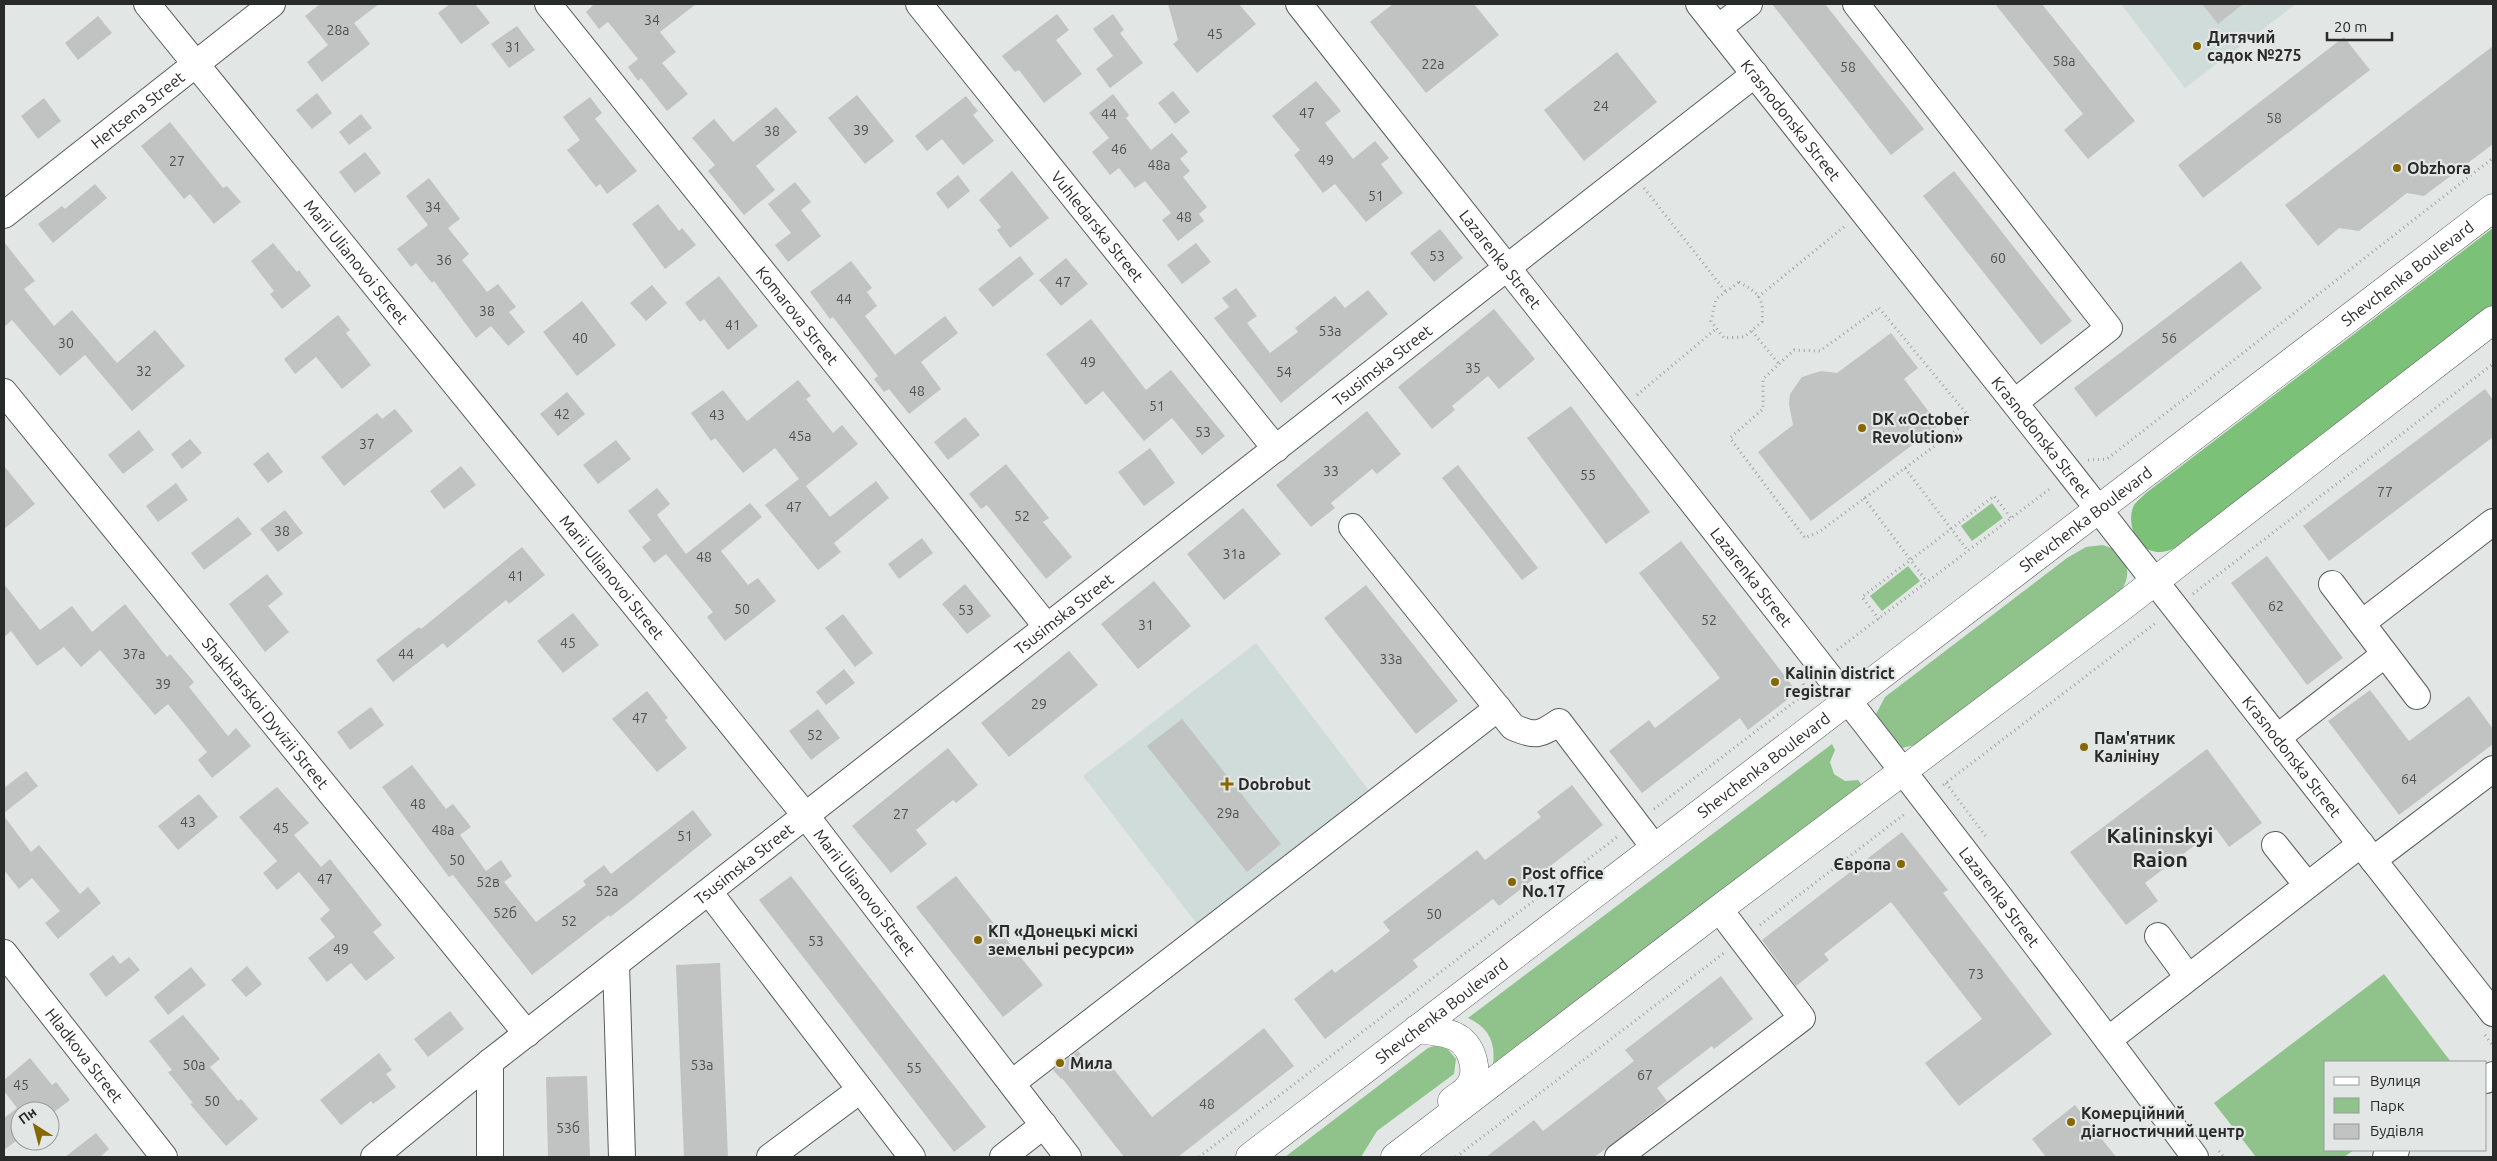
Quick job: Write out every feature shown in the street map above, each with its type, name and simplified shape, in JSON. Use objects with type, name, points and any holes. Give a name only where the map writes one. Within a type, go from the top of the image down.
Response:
[{"type":"main road","name":"Shevchenka Boulevard","points":[[1250,1157],[1654,847],[2099,511],[2493,208]]},
{"type":"main road","points":[[1395,1157],[1719,909],[2155,581],[2493,320]]},
{"type":"main road","points":[[1391,1157],[1401,1139],[1468,1088],[1472,1079],[1472,1056],[1466,1045],[1447,1033],[1416,1029]]},
{"type":"street","name":"Marii Ulianovoi Street","points":[[147,4],[806,816],[1068,1157]]},
{"type":"street","name":"Hertsena Street","points":[[4,215],[272,4]]},
{"type":"street","name":"Komarova Street","points":[[548,4],[1047,628]]},
{"type":"street","name":"Vuhledarska Street","points":[[919,4],[1276,449]]},
{"type":"street","name":"Lazarenka Street","points":[[1299,4],[1924,800],[2195,1157]]},
{"type":"street","name":"Krasnodonska Street","points":[[1699,4],[2176,607],[2493,1014]]},
{"type":"street","points":[[1718,28],[1749,4]]},
{"type":"street","points":[[1856,4],[2109,328],[2014,402]]},
{"type":"street","name":"Tsusimska Street","points":[[374,1157],[490,1062],[1755,74]]},
{"type":"street","name":"Shakhtarskoi Dyvizii Street","points":[[4,392],[527,1034]]},
{"type":"street","points":[[2362,623],[2493,522]]},
{"type":"street","points":[[1352,526],[1513,727],[1529,734],[1542,734],[1559,722],[1654,847]]},
{"type":"street","points":[[2332,584],[2384,655],[2417,696]]},
{"type":"street","points":[[2278,737],[2384,655]]},
{"type":"street","points":[[1012,1083],[1498,708]]},
{"type":"street","points":[[2108,1040],[2307,886],[2367,852],[2493,769]]},
{"type":"street","points":[[2275,845],[2307,886]]},
{"type":"street","points":[[708,892],[912,1157]]},
{"type":"street","points":[[1618,1157],[1802,1018],[1719,909]]},
{"type":"street","points":[[2158,936],[2188,977]]},
{"type":"street","name":"Hladkova Street","points":[[4,953],[164,1157]]},
{"type":"street","points":[[616,964],[622,1157]]},
{"type":"street","points":[[490,1062],[490,1157]]},
{"type":"street","points":[[770,1157],[860,1090]]},
{"type":"street","points":[[1002,1157],[1044,1125]]},
{"type":"path","points":[[1198,1157],[1806,693],[1801,676],[2090,458],[2107,459],[2493,158]]},
{"type":"path","points":[[1631,172],[1726,292]]},
{"type":"path","points":[[1758,297],[1863,211]]},
{"type":"path","points":[[1739,282],[1754,290],[1758,297],[1763,305],[1762,322],[1744,337],[1724,338],[1711,321],[1716,299],[1739,282]]},
{"type":"path","points":[[1879,308],[1971,419],[1905,468],[1819,532],[1805,538],[1730,438],[1763,409],[1763,379],[1794,350],[1820,351],[1879,308]]},
{"type":"path","points":[[1618,411],[1717,328]]},
{"type":"path","points":[[1752,331],[1779,364]]},
{"type":"path","points":[[1456,1157],[2493,364]]},
{"type":"path","points":[[1905,468],[1968,551]]},
{"type":"path","points":[[1879,618],[1862,597],[1951,528],[1994,496],[2011,518]]},
{"type":"path","points":[[1864,498],[1927,582]]},
{"type":"shaded area","name":"Дитячий садок №275","points":[[2121,4],[2296,4],[2185,88]]},
{"type":"shaded area","name":"Dobrobut","points":[[1256,643],[1370,792],[1197,924],[1083,776]]},
{"type":"green space","points":[[2493,228],[2493,307],[2180,546],[2161,552],[2146,548],[2140,543],[2131,520],[2134,505],[2146,493]]},
{"type":"green space","points":[[1992,503],[2003,518],[1972,541],[1961,526]]},
{"type":"green space","points":[[2102,545],[2118,553],[2126,565],[2126,580],[2118,595],[1915,745],[1902,748],[1892,744],[1877,722],[1876,714],[1885,697],[2067,558],[2086,547]]},
{"type":"green space","points":[[1908,566],[1920,581],[1882,611],[1870,596]]},
{"type":"green space","points":[[1832,744],[1835,750],[1830,762],[1834,774],[1845,781],[1858,780],[1862,785],[1493,1064],[1492,1042],[1489,1036],[1481,1026],[1468,1018]]},
{"type":"green space","points":[[2384,974],[2450,1061],[2324,1061],[2324,1151],[2353,1151],[2344,1157],[2256,1157],[2214,1103]]},
{"type":"green space","points":[[1437,1045],[1445,1046],[1456,1059],[1454,1074],[1377,1131],[1361,1157],[1285,1157],[1428,1048]]},
{"type":"building","points":[[320,4],[379,4],[354,23],[370,44],[322,82],[307,62],[328,45],[305,16]]},
{"type":"building","points":[[450,4],[475,4],[490,23],[461,44],[438,13]]},
{"type":"building","points":[[594,4],[696,4],[660,32],[676,52],[662,63],[688,94],[667,111],[641,78],[638,81],[628,67],[638,59],[608,22],[599,29],[586,12]]},
{"type":"building","points":[[1168,4],[1239,4],[1256,24],[1197,73],[1173,44],[1178,40]]},
{"type":"building","points":[[1393,4],[1474,4],[1499,35],[1426,93],[1370,22]]},
{"type":"building","points":[[1772,4],[1825,4],[1924,129],[1891,155]]},
{"type":"building","points":[[1995,4],[2042,4],[2135,121],[2088,159],[2064,130],[2083,114]]},
{"type":"building","points":[[2202,4],[2243,4],[2218,24]]},
{"type":"building","points":[[1057,14],[1069,30],[1056,40],[1082,74],[1044,103],[1019,70],[1015,72],[1002,56]]},
{"type":"building","points":[[1113,14],[1124,30],[1120,33],[1143,63],[1110,88],[1096,69],[1113,56],[1093,29]]},
{"type":"building","points":[[98,16],[112,33],[78,60],[65,43]]},
{"type":"building","points":[[517,26],[535,50],[509,68],[491,44]]},
{"type":"building","points":[[2344,37],[2370,70],[2203,198],[2178,165]]},
{"type":"building","name":"Obzhora","points":[[2493,46],[2493,144],[2424,196],[2407,193],[2359,231],[2339,228],[2318,246],[2285,205]]},
{"type":"building","points":[[1617,52],[1657,102],[1584,161],[1544,110]]},
{"type":"building","points":[[1316,81],[1341,111],[1325,123],[1353,159],[1375,141],[1389,158],[1381,164],[1403,193],[1366,222],[1335,184],[1323,193],[1294,155],[1300,150],[1272,116]]},
{"type":"building","points":[[1173,91],[1190,112],[1175,124],[1158,103]]},
{"type":"building","points":[[317,93],[332,113],[312,129],[296,110]]},
{"type":"building","points":[[1113,94],[1129,115],[1126,118],[1151,150],[1172,133],[1188,152],[1180,159],[1190,171],[1183,177],[1207,207],[1199,214],[1204,221],[1178,241],[1162,220],[1171,213],[1145,181],[1135,188],[1119,168],[1110,175],[1092,152],[1109,138],[1089,113]]},
{"type":"building","points":[[857,95],[894,141],[865,164],[828,118]]},
{"type":"building","points":[[966,96],[978,111],[973,115],[994,141],[963,165],[942,139],[927,151],[915,136]]},
{"type":"building","points":[[590,97],[602,113],[595,119],[637,171],[607,194],[600,184],[596,187],[567,150],[580,140],[563,117]]},
{"type":"building","points":[[44,98],[61,121],[38,139],[21,116]]},
{"type":"building","points":[[776,107],[797,132],[756,166],[775,190],[744,215],[708,171],[715,165],[692,138],[714,119],[733,142]]},
{"type":"building","points":[[361,114],[372,128],[349,145],[339,132]]},
{"type":"building","points":[[170,122],[223,188],[227,186],[241,202],[214,224],[190,194],[184,199],[141,146]]},
{"type":"building","points":[[365,152],[381,173],[355,193],[339,172]]},
{"type":"building","points":[[1012,171],[1049,218],[1010,248],[997,230],[1001,227],[979,200]]},
{"type":"building","points":[[1954,171],[2072,321],[2041,345],[1923,196]]},
{"type":"building","points":[[958,175],[970,191],[948,209],[936,193]]},
{"type":"building","points":[[429,178],[460,219],[448,228],[469,254],[462,260],[487,292],[498,284],[516,307],[509,312],[525,332],[508,346],[491,326],[476,338],[434,281],[432,283],[416,263],[411,267],[397,249],[428,225],[406,196]]},
{"type":"building","points":[[795,182],[811,202],[801,210],[821,236],[788,262],[775,245],[791,233],[768,204]]},
{"type":"building","points":[[95,184],[107,198],[53,243],[38,224],[62,206],[65,209]]},
{"type":"building","points":[[658,204],[679,231],[682,228],[696,245],[665,269],[632,224]]},
{"type":"building","points":[[1440,229],[1463,258],[1434,282],[1410,253]]},
{"type":"building","points":[[4,242],[35,281],[24,289],[54,326],[72,310],[117,363],[155,330],[185,366],[132,411],[85,355],[60,376],[12,320],[4,327]]},
{"type":"building","points":[[273,243],[297,272],[299,270],[311,286],[282,309],[270,294],[274,291],[251,261]]},
{"type":"building","points":[[1196,243],[1211,262],[1182,284],[1167,265]]},
{"type":"building","points":[[1020,256],[1034,274],[993,307],[978,289]]},
{"type":"building","points":[[1066,258],[1088,284],[1061,306],[1039,280]]},
{"type":"building","points":[[851,261],[872,288],[867,292],[877,306],[865,316],[895,355],[945,316],[958,333],[921,362],[941,389],[909,414],[889,389],[884,392],[874,379],[878,376],[833,317],[830,319],[810,292]]},
{"type":"building","points":[[2241,261],[2262,288],[2096,417],[2074,388]]},
{"type":"building","points":[[719,276],[758,326],[728,350],[704,319],[700,322],[685,303]]},
{"type":"building","points":[[652,285],[667,303],[646,321],[630,303]]},
{"type":"building","points":[[1236,288],[1257,316],[1247,323],[1270,353],[1298,332],[1295,328],[1335,296],[1345,308],[1368,290],[1388,314],[1281,403],[1214,318],[1229,307],[1222,298]]},
{"type":"building","points":[[582,301],[616,345],[577,376],[543,332]]},
{"type":"building","points":[[1494,309],[1535,359],[1499,389],[1488,376],[1452,406],[1455,410],[1432,429],[1398,387]]},
{"type":"building","points":[[338,315],[350,330],[346,333],[371,365],[342,389],[316,357],[295,374],[284,359]]},
{"type":"building","points":[[1091,319],[1146,390],[1171,370],[1225,436],[1202,455],[1172,418],[1144,441],[1103,391],[1086,405],[1046,354]]},
{"type":"building","name":"DK «October Revolution»","points":[[1891,333],[1918,368],[1904,379],[1939,425],[1811,521],[1758,452],[1793,425],[1789,404],[1790,394],[1802,377],[1821,371],[1837,373]]},
{"type":"building","points":[[798,380],[811,396],[806,399],[833,433],[842,425],[858,444],[806,486],[830,517],[876,481],[889,498],[834,543],[841,552],[818,570],[765,505],[799,479],[775,448],[743,473],[715,438],[711,441],[691,413],[723,390],[747,421]]},
{"type":"building","points":[[2485,389],[2493,400],[2493,437],[2329,561],[2303,526]]},
{"type":"building","points":[[567,392],[585,414],[558,436],[540,414]]},
{"type":"building","points":[[1571,406],[1650,512],[1606,544],[1527,438]]},
{"type":"building","points":[[395,409],[413,431],[344,486],[321,457],[377,413],[382,419]]},
{"type":"building","points":[[1367,411],[1401,454],[1377,474],[1372,469],[1331,503],[1335,508],[1311,527],[1276,485]]},
{"type":"building","points":[[965,417],[980,435],[948,460],[934,442]]},
{"type":"building","points":[[139,430],[154,450],[123,474],[108,455]]},
{"type":"building","points":[[190,439],[202,453],[182,469],[171,454]]},
{"type":"building","points":[[616,440],[631,459],[598,484],[583,465]]},
{"type":"building","points":[[1150,448],[1175,483],[1144,506],[1118,472]]},
{"type":"building","points":[[268,452],[283,472],[268,483],[253,464]]},
{"type":"building","points":[[1006,464],[1049,518],[1043,522],[1072,557],[1046,579],[987,505],[981,509],[969,494]]},
{"type":"building","points":[[1458,465],[1538,568],[1522,580],[1442,478]]},
{"type":"building","points":[[4,466],[35,504],[4,529]]},
{"type":"building","points":[[461,466],[476,485],[444,509],[430,491]]},
{"type":"building","points":[[176,483],[188,500],[158,522],[146,506]]},
{"type":"building","points":[[657,488],[670,504],[657,515],[686,554],[750,503],[762,517],[721,551],[748,585],[758,578],[776,601],[725,641],[707,617],[713,612],[666,554],[654,563],[642,547],[651,540],[628,511]]},
{"type":"building","points":[[1243,508],[1281,554],[1224,600],[1187,554]]},
{"type":"building","points":[[285,510],[303,533],[278,552],[260,529]]},
{"type":"building","points":[[238,517],[252,534],[204,570],[191,553]]},
{"type":"building","points":[[922,538],[933,553],[899,579],[888,564]]},
{"type":"building","points":[[1681,541],[1797,692],[1748,730],[1740,718],[1642,793],[1609,751],[1649,720],[1655,728],[1720,678],[1639,573]]},
{"type":"building","points":[[522,547],[545,575],[509,604],[506,600],[447,648],[443,643],[393,682],[376,660],[419,627],[421,629]]},
{"type":"building","points":[[2267,556],[2343,658],[2307,685],[2231,583]]},
{"type":"building","points":[[267,574],[283,594],[268,606],[289,632],[265,652],[229,604]]},
{"type":"building","points":[[1154,581],[1191,626],[1138,669],[1101,624]]},
{"type":"building","points":[[4,584],[40,630],[72,606],[92,632],[125,604],[167,657],[170,654],[194,682],[189,687],[228,736],[236,728],[251,746],[212,778],[198,760],[207,752],[168,704],[155,715],[100,650],[81,667],[64,647],[37,666],[11,631],[4,637]]},
{"type":"building","points":[[965,584],[991,616],[967,634],[942,604]]},
{"type":"building","points":[[1366,585],[1458,701],[1416,734],[1324,618]]},
{"type":"building","points":[[573,613],[599,645],[563,673],[537,641]]},
{"type":"building","points":[[843,614],[873,653],[855,667],[825,628]]},
{"type":"building","points":[[1069,651],[1098,685],[1009,757],[981,723]]},
{"type":"building","points":[[844,669],[855,683],[826,705],[816,692]]},
{"type":"building","points":[[2370,690],[2409,741],[2469,696],[2493,729],[2493,744],[2399,815],[2328,721]]},
{"type":"building","points":[[647,691],[668,718],[665,720],[687,748],[657,772],[612,719]]},
{"type":"building","points":[[371,707],[384,725],[350,750],[337,732]]},
{"type":"building","points":[[818,709],[840,738],[811,760],[789,731]]},
{"type":"building","points":[[1182,719],[1281,844],[1247,872],[1147,746]]},
{"type":"building","points":[[948,748],[978,785],[956,803],[953,800],[916,830],[927,844],[891,873],[852,826]]},
{"type":"building","points":[[2207,749],[2262,823],[2229,847],[2216,829],[2145,883],[2158,901],[2126,925],[2070,852]]},
{"type":"building","points":[[412,765],[446,809],[453,804],[471,827],[460,835],[486,871],[501,860],[512,876],[504,882],[536,922],[586,885],[583,881],[604,865],[611,874],[693,810],[712,835],[632,900],[610,917],[609,915],[532,975],[453,875],[449,877],[382,787]]},
{"type":"building","points":[[26,771],[38,786],[4,813],[4,788]]},
{"type":"building","points":[[1572,785],[1603,825],[1499,906],[1493,899],[1413,960],[1418,967],[1325,1039],[1294,999],[1332,969],[1335,973],[1390,931],[1383,922],[1477,850],[1485,860],[1541,817],[1537,812]]},
{"type":"building","points":[[277,787],[309,823],[294,835],[321,867],[330,859],[382,925],[373,932],[395,958],[366,981],[351,963],[327,982],[308,958],[335,937],[320,919],[330,910],[299,872],[277,890],[263,873],[277,861],[239,817]]},
{"type":"building","points":[[199,794],[218,817],[178,850],[158,826]]},
{"type":"building","points":[[4,816],[31,852],[39,845],[80,894],[88,887],[101,903],[58,939],[45,923],[60,911],[32,878],[19,889],[4,870]]},
{"type":"building","points":[[1902,832],[1948,890],[1943,893],[2052,1034],[1959,1106],[1925,1063],[1982,1019],[1891,902],[1824,954],[1829,960],[1796,986],[1762,940]]},
{"type":"building","points":[[791,876],[986,1127],[954,1152],[759,900]]},
{"type":"building","points":[[956,876],[1043,985],[1003,1017],[916,907]]},
{"type":"building","points":[[113,955],[120,964],[129,957],[140,970],[106,997],[89,974]]},
{"type":"building","points":[[720,963],[728,1157],[684,1157],[676,965]]},
{"type":"building","points":[[247,966],[262,984],[246,997],[231,980]]},
{"type":"building","points":[[191,967],[206,985],[168,1015],[154,997]]},
{"type":"building","points":[[1721,976],[1753,1019],[1714,1049],[1712,1046],[1657,1088],[1667,1101],[1607,1148],[1594,1157],[1486,1157],[1534,1120],[1543,1131],[1634,1061],[1625,1050]]},
{"type":"building","points":[[450,1011],[464,1029],[428,1057],[414,1039]]},
{"type":"building","points":[[183,1015],[220,1059],[210,1067],[238,1101],[241,1099],[258,1119],[226,1146],[190,1104],[193,1103],[168,1072],[172,1070],[149,1041]]},
{"type":"building","points":[[1264,1028],[1294,1066],[1178,1157],[1124,1157],[1062,1078],[1053,1070],[1078,1051],[1095,1072],[1108,1062],[1152,1117]]},
{"type":"building","points":[[379,1053],[392,1070],[386,1074],[396,1087],[373,1104],[371,1101],[341,1125],[320,1100]]},
{"type":"building","points":[[30,1058],[52,1085],[56,1082],[70,1100],[60,1108],[60,1101],[12,1101],[4,1091],[4,1080]]},
{"type":"building","points":[[587,1076],[590,1157],[548,1157],[546,1077]]},
{"type":"building","name":"Комерційний діагностичний центр","points":[[2075,1105],[2116,1157],[2046,1157],[2032,1139]]},
{"type":"building","points":[[10,1113],[10,1146],[4,1150],[4,1118]]},
{"type":"building","points":[[96,1133],[109,1149],[100,1157],[65,1157]]},
{"type":"place","name":"Дитячий садок №275","points":[[2197,46]]},
{"type":"place","name":"Obzhora","points":[[2397,168]]},
{"type":"place","name":"DK «October Revolution»","points":[[1862,428]]},
{"type":"place","name":"Kalinin district registrar","points":[[1775,682]]},
{"type":"place","name":"Пам'ятник Калініну","points":[[2084,747]]},
{"type":"place","name":"Dobrobut","points":[[1227,784]]},
{"type":"place","name":"Європа","points":[[1901,864]]},
{"type":"place","name":"Post office No.17","points":[[1512,882]]},
{"type":"place","name":"КП «Донецькі міскі земельні ресурси»","points":[[978,940]]},
{"type":"place","name":"Мила","points":[[1060,1063]]},
{"type":"place","name":"Комерційний діагностичний центр","points":[[2071,1122]]},
{"type":"district","name":"Kalininskyi Raion","points":[[2160,848]]}]
